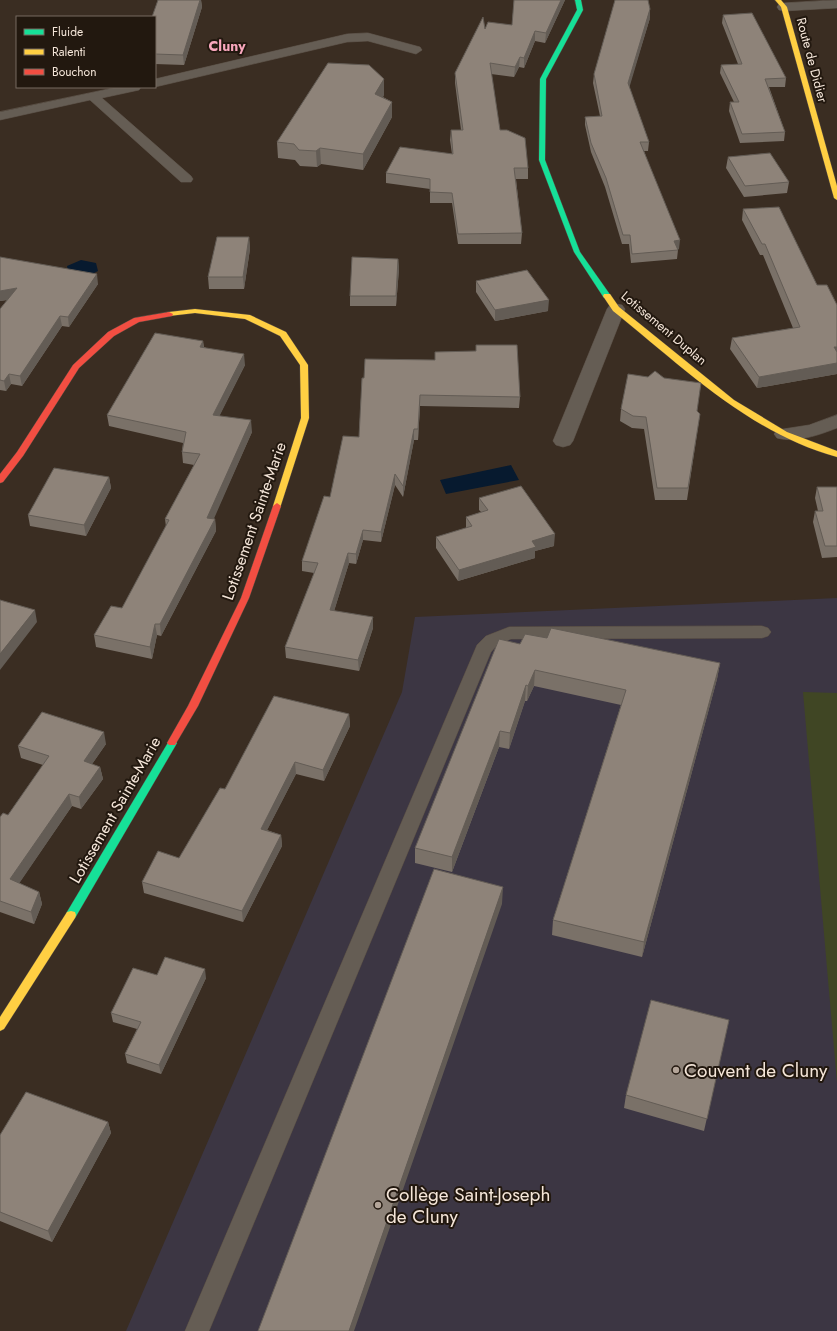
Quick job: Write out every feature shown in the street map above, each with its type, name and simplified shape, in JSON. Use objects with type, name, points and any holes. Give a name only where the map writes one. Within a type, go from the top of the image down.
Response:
[{"type":"street","name":"Lotissement Duplan","points":[[578,0],[580,10],[543,79],[542,160],[577,252],[616,309],[731,402],[784,434],[837,454]]},
{"type":"street","points":[[781,4],[837,4]]},
{"type":"street","name":"Route de Didier","points":[[781,4],[837,198]]},
{"type":"street","points":[[563,441],[616,309]]},
{"type":"street","name":"Lotissement Sainte-Marie","points":[[0,480],[20,454],[76,368],[111,334],[137,320],[194,311],[247,317],[283,334],[304,366],[305,418],[246,598],[193,706],[82,897],[0,1026]]},
{"type":"street","points":[[784,434],[812,430],[837,421]]},
{"type":"lane","points":[[156,83],[347,38],[368,37],[416,50]]},
{"type":"lane","points":[[0,116],[130,88]]},
{"type":"lane","points":[[93,96],[186,179]]},
{"type":"lane","points":[[197,1331],[483,649],[492,640],[509,633],[762,632]]},
{"type":"shaded area","points":[[837,598],[837,1331],[126,1331],[402,692],[415,617]]},
{"type":"green space","points":[[803,692],[837,693],[837,1083]]},
{"type":"water","points":[[81,260],[96,263],[98,271],[84,278],[69,275],[67,266]]},
{"type":"water","points":[[511,465],[519,480],[446,494],[440,480]]},
{"type":"building","points":[[158,0],[200,0],[183,55],[156,54],[156,16],[152,16]]},
{"type":"building","points":[[514,0],[561,0],[546,33],[535,31],[524,58],[520,57],[515,67],[490,63],[500,130],[507,130],[525,138],[528,168],[514,168],[522,233],[458,234],[452,193],[430,192],[430,179],[386,173],[400,147],[453,154],[451,130],[463,130],[455,73],[483,17],[485,29],[488,22],[512,25]]},
{"type":"building","points":[[615,0],[648,0],[650,9],[628,83],[649,142],[640,142],[680,240],[674,241],[678,250],[632,254],[630,235],[623,235],[606,178],[591,143],[585,117],[602,116],[594,74]]},
{"type":"building","points":[[752,13],[786,78],[765,79],[785,132],[742,134],[730,102],[739,102],[721,65],[742,64],[723,15]]},
{"type":"building","points":[[328,63],[369,65],[384,79],[375,94],[392,102],[363,154],[320,148],[316,151],[299,150],[294,144],[277,142]]},
{"type":"building","points":[[770,153],[789,182],[745,186],[728,157]]},
{"type":"building","points":[[779,207],[817,285],[827,285],[837,305],[837,347],[834,347],[837,352],[837,363],[759,377],[732,338],[800,327],[765,244],[762,244],[743,209]]},
{"type":"building","points":[[217,237],[249,237],[243,277],[208,277]]},
{"type":"building","points":[[0,257],[97,274],[68,317],[60,316],[20,376],[9,374],[4,381],[0,380],[0,309],[17,288],[0,291]]},
{"type":"building","points":[[352,257],[398,259],[396,296],[350,296]]},
{"type":"building","points":[[527,270],[549,300],[495,310],[476,281]]},
{"type":"building","points":[[155,333],[203,341],[200,347],[244,354],[213,415],[251,420],[207,518],[215,519],[160,624],[155,624],[150,647],[94,635],[111,606],[122,608],[169,520],[165,519],[200,454],[182,452],[186,432],[107,415]]},
{"type":"building","points":[[476,345],[517,345],[520,397],[420,395],[418,429],[414,429],[403,486],[395,474],[381,532],[363,530],[356,554],[348,553],[330,610],[373,617],[358,660],[285,647],[318,563],[302,561],[324,496],[330,497],[343,436],[359,437],[362,378],[364,378],[365,359],[435,360],[435,352],[476,351]]},
{"type":"building","points":[[655,371],[664,378],[701,383],[697,411],[700,414],[688,488],[657,488],[646,417],[633,416],[621,409],[628,374],[648,377]]},
{"type":"building","points":[[54,468],[109,477],[84,525],[28,515]]},
{"type":"building","points":[[521,486],[555,534],[532,541],[536,547],[459,570],[436,537],[472,526],[466,517],[488,510],[479,498]]},
{"type":"building","points":[[817,487],[837,487],[837,546],[825,546],[815,511],[823,511]]},
{"type":"building","points":[[0,600],[35,610],[0,654]]},
{"type":"building","points":[[551,628],[720,663],[644,942],[553,920],[626,690],[535,670],[528,686],[526,685],[510,733],[500,731],[452,857],[415,848],[499,639],[520,644],[525,634],[547,638]]},
{"type":"building","points":[[274,696],[349,714],[323,770],[295,762],[261,829],[281,835],[242,911],[142,882],[158,851],[179,858],[220,788],[225,789]]},
{"type":"building","points":[[42,712],[104,732],[84,761],[100,767],[79,797],[69,794],[10,879],[39,892],[31,912],[0,901],[0,817],[3,813],[8,815],[49,756],[18,746]]},
{"type":"building","points":[[434,869],[503,887],[349,1331],[258,1331]]},
{"type":"building","points":[[165,957],[205,969],[159,1065],[125,1054],[141,1022],[111,1013],[133,968],[157,975]]},
{"type":"building","name":"Couvent de Cluny","points":[[651,1000],[729,1020],[707,1119],[626,1095]]},
{"type":"building","points":[[26,1092],[108,1122],[48,1231],[0,1212],[0,1135]]},
{"type":"traffic: fast","points":[[578,0],[580,10],[543,79],[542,160],[577,252],[607,296]]},
{"type":"traffic: fast","points":[[71,915],[172,743]]},
{"type":"traffic: slow","points":[[778,0],[784,7],[837,198]]},
{"type":"traffic: slow","points":[[607,296],[616,309],[731,402],[784,434],[837,454]]},
{"type":"traffic: slow","points":[[169,314],[195,311],[247,317],[283,334],[304,365],[305,418],[277,506]]},
{"type":"traffic: slow","points":[[0,1026],[71,915]]},
{"type":"traffic: jam","points":[[0,480],[20,454],[76,367],[111,334],[137,320],[169,314]]},
{"type":"traffic: jam","points":[[172,743],[193,706],[245,598],[277,506]]},
{"type":"place","name":"Couvent de Cluny","points":[[676,1070]]},
{"type":"place","name":"Collège Saint-Joseph de Cluny","points":[[378,1205]]},
{"type":"district","name":"Cluny","points":[[227,46]]}]
